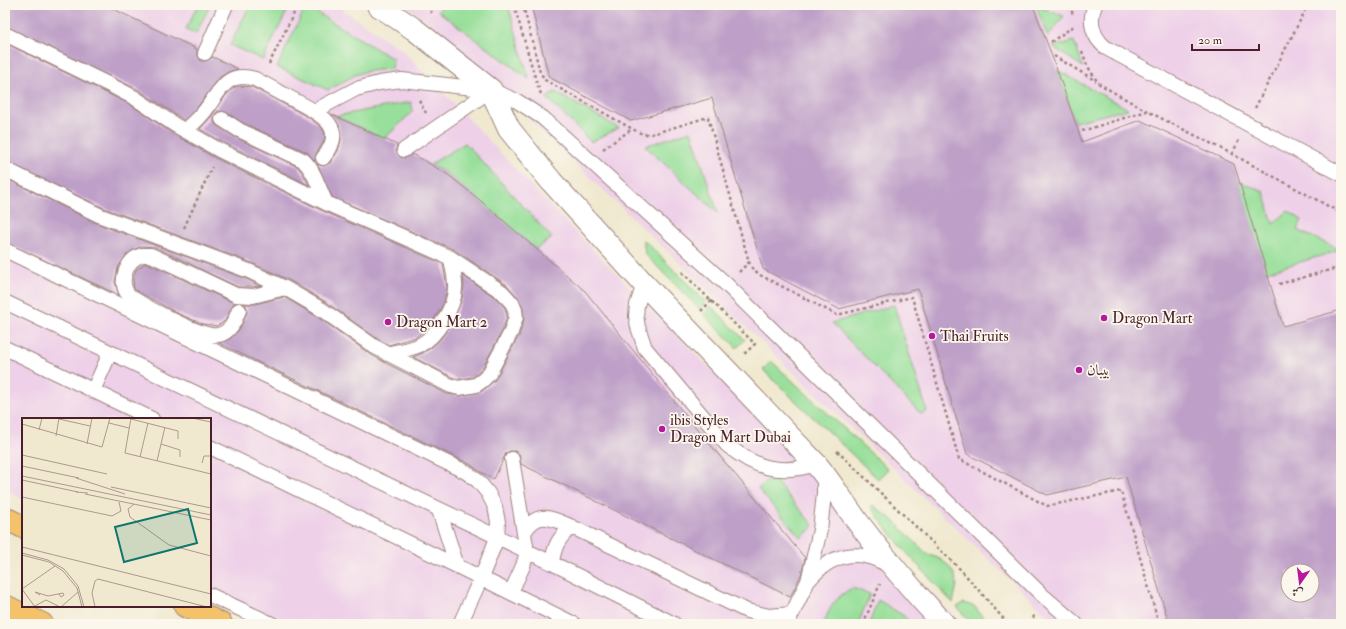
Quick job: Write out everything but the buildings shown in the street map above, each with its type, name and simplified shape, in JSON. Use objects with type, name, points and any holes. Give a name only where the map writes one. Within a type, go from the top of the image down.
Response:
[{"type":"main road","points":[[5,518],[22,526]]},
{"type":"main road","points":[[5,606],[42,624]]},
{"type":"main road","points":[[187,607],[221,624]]},
{"type":"street","points":[[378,5],[414,29],[491,90],[509,130],[551,182],[644,284],[820,469],[893,569],[944,624]]},
{"type":"lane","points":[[205,53],[226,5]]},
{"type":"lane","points":[[1095,5],[1091,17],[1092,26],[1097,38],[1106,48],[1341,174]]},
{"type":"lane","points":[[5,34],[135,98],[174,125],[220,150],[326,203],[451,258],[508,297],[515,310],[516,317],[511,332],[489,374],[476,385],[459,388],[451,386],[375,347],[321,309],[285,288],[249,271],[101,216],[5,169]]},
{"type":"lane","points":[[185,131],[200,117],[223,85],[232,79],[248,77],[255,79],[318,113],[328,122],[331,128],[332,141],[331,147],[323,158]]},
{"type":"lane","points":[[320,108],[356,90],[378,83],[402,80],[491,90],[517,101],[543,118],[727,285],[1041,594],[1076,624]]},
{"type":"lane","points":[[404,150],[491,90]]},
{"type":"lane","points":[[222,119],[239,130],[303,160],[309,165],[326,203]]},
{"type":"lane","points":[[5,250],[466,472],[478,481],[488,493],[495,507],[498,522],[497,538],[460,624]]},
{"type":"lane","points":[[239,310],[234,322],[224,333],[218,335],[205,334],[134,299],[127,293],[124,285],[124,275],[133,260],[141,255],[151,255],[236,295],[253,296],[285,288]]},
{"type":"lane","points":[[387,354],[411,349],[422,344],[443,322],[449,311],[455,288],[451,258]]},
{"type":"lane","points":[[524,530],[532,521],[545,517],[552,518],[747,611],[791,621],[808,580],[820,530],[824,494],[820,469],[785,470],[769,468],[754,463],[727,445],[645,348],[639,332],[636,316],[637,305],[644,284]]},
{"type":"lane","points":[[5,302],[552,563],[674,624]]},
{"type":"lane","points":[[5,348],[150,418]]},
{"type":"lane","points":[[93,391],[110,353]]},
{"type":"lane","points":[[211,447],[511,592],[574,624]]},
{"type":"lane","points":[[511,592],[523,566],[527,552],[512,459]]},
{"type":"lane","points":[[439,510],[457,566]]},
{"type":"lane","points":[[552,563],[556,543],[563,534],[572,527]]},
{"type":"lane","points":[[808,580],[818,569],[830,561],[844,556],[859,555],[874,558],[893,569]]},
{"type":"lane","points":[[211,595],[272,624]]},
{"type":"path","points":[[269,64],[298,5]]},
{"type":"path","points":[[514,5],[537,84],[543,98]]},
{"type":"path","points":[[523,5],[540,72],[545,80],[643,134],[652,134],[708,117],[749,262],[752,268],[760,275],[837,316],[912,297],[959,459],[1047,506],[1120,491],[1159,624]]},
{"type":"path","points":[[1070,5],[1074,18]]},
{"type":"path","points":[[1232,154],[1305,11]]},
{"type":"path","points":[[1051,42],[1076,25],[1078,32]]},
{"type":"path","points":[[1081,46],[1087,65],[1098,83]]},
{"type":"path","points":[[1054,56],[1147,111],[1232,154],[1341,213]]},
{"type":"path","points":[[402,80],[403,95],[416,96],[435,129]]},
{"type":"path","points":[[1082,131],[1147,111]]},
{"type":"path","points":[[602,150],[632,129]]},
{"type":"path","points":[[177,244],[220,150]]},
{"type":"path","points":[[1279,284],[1340,267],[1341,281]]},
{"type":"path","points":[[837,451],[962,571],[1008,624]]},
{"type":"path","points":[[863,624],[893,569]]},
{"type":"shaded area","name":"Dragon Mart 2","points":[[5,5],[336,5],[402,50],[550,206],[962,624],[281,624],[211,590],[211,418],[22,418],[22,498],[5,490]]},
{"type":"shaded area","name":"Dragon Mart","points":[[405,5],[1341,5],[1341,624],[1056,624],[428,22]]},
{"type":"green space","points":[[198,5],[210,5],[196,34],[186,29]]},
{"type":"green space","points":[[250,5],[290,5],[263,60],[230,45]]},
{"type":"green space","points":[[443,5],[508,5],[529,79],[438,11]]},
{"type":"green space","points":[[306,6],[393,59],[392,69],[367,71],[355,75],[328,90],[277,67]]},
{"type":"green space","points":[[1036,6],[1064,16],[1048,37]]},
{"type":"green space","points":[[1074,41],[1083,67],[1053,47]]},
{"type":"green space","points":[[1057,70],[1128,109],[1075,122]]},
{"type":"green space","points":[[555,92],[619,128],[591,142],[547,98]]},
{"type":"green space","points":[[411,102],[413,111],[384,139],[336,116]]},
{"type":"green space","points":[[691,131],[718,213],[645,146]]},
{"type":"green space","points":[[465,143],[552,238],[536,249],[447,174],[431,164]]},
{"type":"green space","points":[[1238,181],[1264,192],[1273,224],[1288,211],[1302,220],[1297,230],[1341,250],[1266,272]]},
{"type":"green space","points":[[643,239],[706,302],[699,309],[645,254]]},
{"type":"green space","points":[[894,305],[927,411],[921,414],[832,323]]},
{"type":"green space","points":[[711,306],[745,340],[737,348],[703,314]]},
{"type":"green space","points":[[771,361],[888,469],[878,479],[763,370]]},
{"type":"green space","points":[[772,477],[814,526],[801,538],[758,489]]},
{"type":"green space","points":[[873,505],[894,521],[926,553],[940,559],[948,565],[954,574],[957,584],[953,603],[890,532],[871,507]]},
{"type":"green space","points":[[852,588],[870,594],[858,624],[824,624],[828,612],[837,599]]},
{"type":"green space","points":[[878,600],[904,616],[912,624],[869,624]]},
{"type":"green space","points":[[964,603],[975,607],[988,624],[972,624],[957,607]]},
{"type":"place","name":"Dragon Mart","points":[[1104,318]]},
{"type":"place","name":"Dragon Mart 2","points":[[388,322]]},
{"type":"place","name":"Thai Fruits","points":[[932,336]]},
{"type":"place","name":"بيبان","points":[[1079,370]]},
{"type":"place","name":"ibis Styles Dragon Mart Dubai","points":[[662,429]]}]
